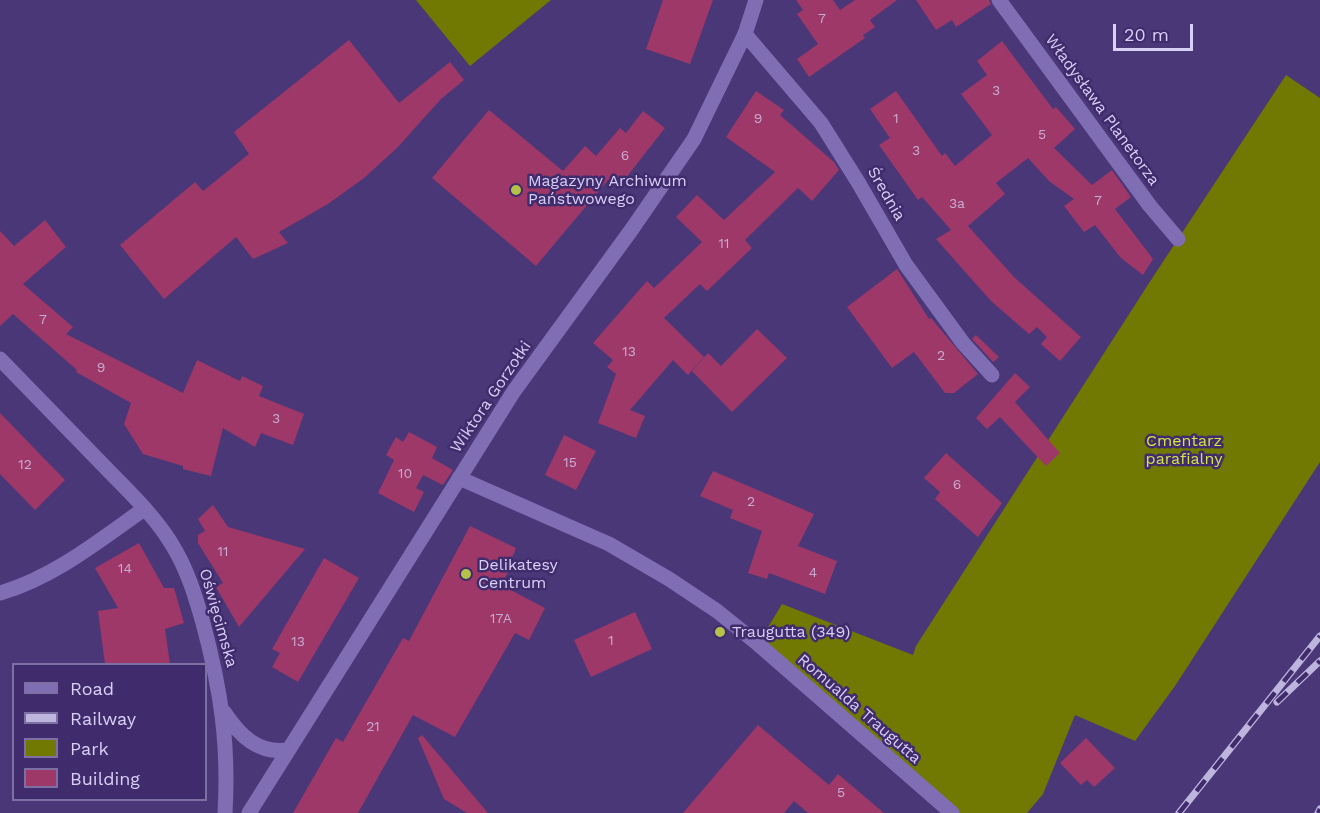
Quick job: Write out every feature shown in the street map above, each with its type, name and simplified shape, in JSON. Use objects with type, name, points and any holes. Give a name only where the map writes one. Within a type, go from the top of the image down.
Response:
[{"type":"main road","name":"Wiktora Gorzołki","points":[[249,813],[514,391],[632,229],[694,139],[745,34],[756,0]]},
{"type":"main road","name":"Władysława Planetorza","points":[[999,0],[1150,206],[1178,239]]},
{"type":"main road","name":"Średnia","points":[[745,34],[821,123],[906,265],[963,343],[992,375]]},
{"type":"main road","name":"Oświęcimska","points":[[0,359],[144,509],[170,540],[190,578],[215,668],[222,710],[226,745],[225,813]]},
{"type":"main road","name":"Romualda Traugutta","points":[[459,478],[609,544],[698,598],[758,644],[951,813]]},
{"type":"main road","points":[[0,593],[16,588],[51,570],[144,509]]},
{"type":"main road","points":[[222,710],[245,738],[259,747],[268,751],[288,750]]},
{"type":"green space","points":[[416,0],[551,0],[470,66]]},
{"type":"green space","name":"Cmentarz parafialny","points":[[1286,75],[1320,98],[1320,462],[1175,686],[1135,741],[1075,715],[1043,794],[1027,813],[952,813],[758,644],[782,604],[913,655],[916,646],[1151,280]]},
{"type":"building","points":[[663,0],[713,0],[690,64],[646,49]]},
{"type":"building","points":[[796,0],[833,0],[840,10],[855,0],[897,0],[870,20],[875,27],[863,35],[865,38],[809,77],[797,59],[818,44],[797,14],[803,10]]},
{"type":"building","points":[[916,0],[989,0],[991,4],[956,27],[952,20],[936,30]]},
{"type":"building","points":[[349,40],[399,103],[450,62],[464,80],[441,99],[397,148],[364,178],[328,204],[279,232],[288,243],[253,259],[236,237],[164,299],[120,245],[195,182],[203,191],[249,154],[234,132]]},
{"type":"building","points":[[1002,41],[1053,109],[1056,107],[1075,129],[1054,148],[1092,185],[1112,170],[1131,197],[1115,209],[1153,259],[1143,275],[1121,258],[1095,225],[1084,232],[1064,206],[1074,199],[1049,181],[1028,158],[996,183],[1005,194],[968,226],[1015,278],[1081,337],[1060,361],[1041,344],[1047,337],[1037,327],[1029,334],[991,301],[936,239],[951,230],[922,197],[918,200],[879,145],[890,138],[870,109],[896,91],[942,156],[945,153],[955,166],[992,135],[961,94],[987,75],[977,61]]},
{"type":"building","points":[[756,91],[784,110],[780,115],[834,162],[839,170],[812,201],[798,188],[745,240],[752,248],[707,291],[700,284],[664,318],[704,357],[688,375],[673,360],[630,410],[645,416],[636,438],[598,423],[616,374],[607,367],[613,360],[593,343],[647,281],[654,288],[702,242],[676,217],[697,195],[724,220],[775,172],[726,137]]},
{"type":"building","name":"Magazyny Archiwum Państwowego","points":[[489,110],[563,171],[585,146],[596,156],[620,128],[626,133],[643,111],[665,128],[618,188],[608,180],[536,266],[432,178]]},
{"type":"building","points":[[45,220],[66,247],[23,284],[73,327],[66,334],[183,393],[197,360],[240,381],[242,376],[263,386],[259,396],[304,414],[293,445],[261,433],[255,447],[223,428],[211,476],[183,469],[183,466],[143,454],[124,424],[131,403],[76,372],[77,370],[13,314],[0,326],[0,231],[14,246]]},
{"type":"building","points":[[897,269],[929,319],[931,318],[978,374],[954,393],[945,393],[914,352],[892,368],[847,307]]},
{"type":"building","points":[[757,329],[787,358],[732,412],[692,371],[708,353],[721,366]]},
{"type":"building","points":[[976,335],[999,357],[993,362],[972,339]]},
{"type":"building","points":[[1015,373],[1030,387],[1015,402],[1060,453],[1046,466],[1000,417],[987,429],[976,418]]},
{"type":"building","points":[[0,413],[65,480],[35,510],[0,474]]},
{"type":"building","points":[[409,432],[437,447],[432,458],[453,470],[443,485],[423,475],[416,488],[424,492],[414,512],[378,493],[394,460],[386,455],[396,437],[403,442]]},
{"type":"building","points":[[564,435],[596,451],[576,490],[545,475]]},
{"type":"building","points":[[946,453],[1002,503],[978,537],[935,499],[940,492],[924,478]]},
{"type":"building","points":[[713,471],[814,514],[798,546],[837,561],[825,594],[769,573],[767,579],[748,573],[762,531],[730,518],[733,510],[700,496]]},
{"type":"building","points":[[213,505],[228,527],[305,549],[239,627],[216,587],[223,583],[198,543],[198,535],[205,531],[198,519]]},
{"type":"building","points":[[470,526],[516,548],[510,563],[512,565],[501,585],[545,608],[529,640],[515,633],[455,737],[413,715],[358,813],[293,813],[336,738],[343,742],[403,638],[409,641]]},
{"type":"building","points":[[139,543],[164,588],[174,588],[184,623],[165,629],[170,663],[105,663],[98,611],[118,608],[95,568]]},
{"type":"building","points":[[324,558],[359,578],[298,682],[272,667],[280,653],[272,649]]},
{"type":"building","points":[[635,612],[652,649],[591,677],[574,640]]},
{"type":"building","points":[[758,725],[829,785],[838,774],[884,813],[808,813],[794,801],[784,813],[683,813]]},
{"type":"building","points":[[422,735],[488,813],[467,813],[444,799],[418,738]]},
{"type":"building","points":[[1086,738],[1115,768],[1094,787],[1087,780],[1081,785],[1060,763]]},
{"type":"railway","points":[[1179,813],[1320,636]]},
{"type":"railway","points":[[1277,702],[1320,661]]},
{"type":"railway","points":[[1318,813],[1320,809]]},
{"type":"place","name":"Magazyny Archiwum Państwowego","points":[[516,190]]},
{"type":"place","name":"Delikatesy Centrum","points":[[466,574]]},
{"type":"place","name":"Traugutta (349)","points":[[720,632]]}]
